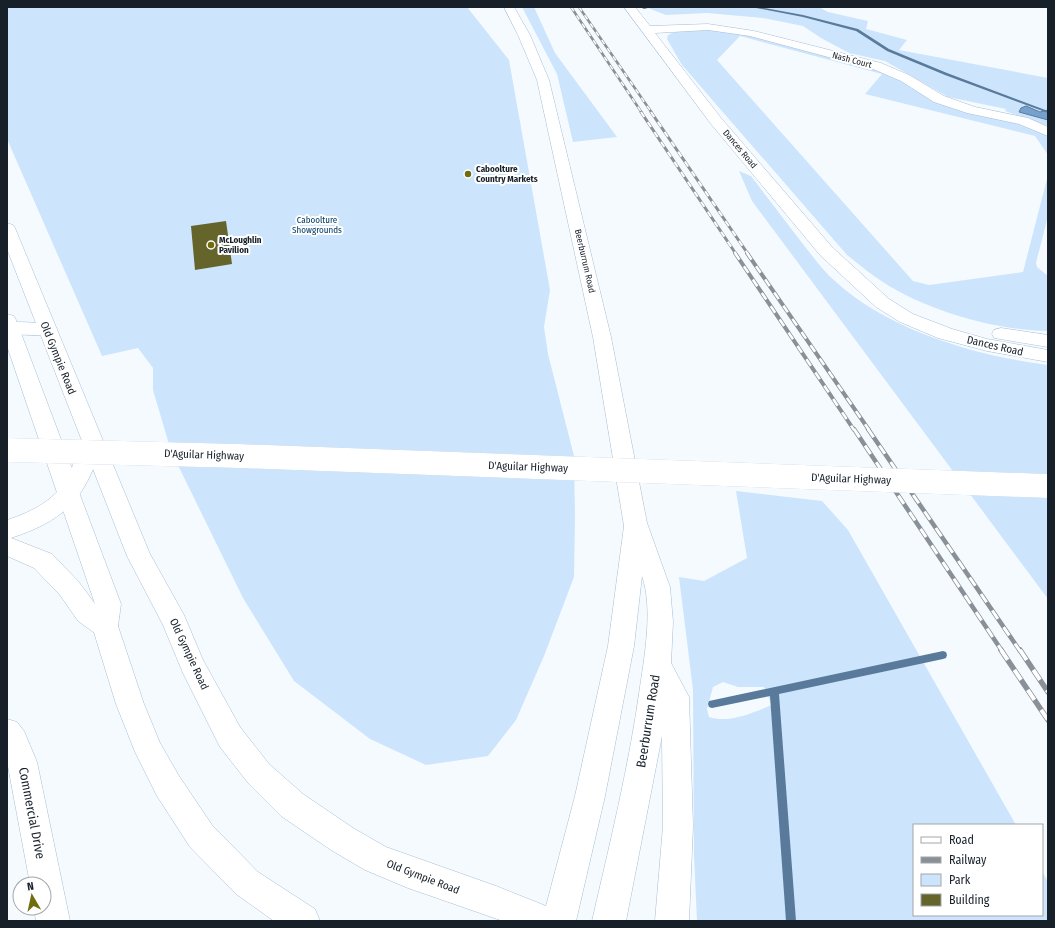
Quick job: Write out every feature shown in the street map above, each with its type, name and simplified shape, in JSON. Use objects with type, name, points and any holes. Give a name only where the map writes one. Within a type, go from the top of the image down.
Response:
[{"type":"main road","name":"Beerburrum Road","points":[[509,7],[537,63],[547,96],[602,337],[623,448],[635,523],[658,586],[660,622],[657,665],[647,738],[609,921]]},
{"type":"main road","name":"Dances Road","points":[[629,7],[716,121],[826,251],[843,269],[888,307],[927,326],[986,345],[1048,356]]},
{"type":"main road","name":"Nash Court","points":[[646,30],[708,27],[735,29],[877,66],[905,78],[939,99],[972,110],[1023,121],[1038,126],[1048,132]]},
{"type":"main road","name":"Old Gympie Road","points":[[7,228],[139,556],[175,623],[192,665],[230,737],[259,774],[292,805],[342,839],[376,859],[426,879],[496,902],[543,921]]},
{"type":"main road","name":"Dances Road","points":[[861,283],[925,310],[971,326],[1009,335],[1048,341]]},
{"type":"main road","points":[[48,330],[8,325],[62,471],[69,495],[108,604],[105,626],[130,704],[148,752],[168,786],[201,836],[247,883],[303,921]]},
{"type":"main road","points":[[7,530],[23,525],[49,512],[69,495],[84,468],[92,442]]},
{"type":"main road","name":"D'Aguilar Highway","points":[[7,450],[238,456],[1048,486]]},
{"type":"main road","name":"Beerburrum Road","points":[[559,921],[590,796],[621,646],[635,523]]},
{"type":"main road","points":[[7,546],[42,561],[69,588],[87,613],[105,626]]},
{"type":"main road","points":[[657,665],[676,697],[678,826],[672,921]]},
{"type":"main road","name":"Commercial Drive","points":[[7,732],[14,741],[22,762],[53,921]]},
{"type":"green space","name":"Caboolture Showgrounds","points":[[7,7],[467,7],[509,60],[550,290],[544,327],[548,354],[574,456],[574,577],[544,656],[516,720],[488,756],[426,765],[370,739],[294,681],[243,598],[171,451],[153,390],[153,368],[138,348],[102,356],[7,139]]},
{"type":"green space","points":[[522,7],[534,7],[555,53],[617,137],[573,142],[557,74]]},
{"type":"green space","points":[[645,7],[819,7],[828,12],[868,21],[866,29],[907,40],[899,50],[1048,78],[1048,110],[1040,112],[1025,107],[1019,112],[1048,120],[1048,126],[1005,111],[1006,109],[948,97],[885,61],[849,53],[821,38],[803,26],[763,18],[707,13],[666,15]]},
{"type":"green space","points":[[711,30],[745,34],[860,64],[901,79],[920,93],[1005,118],[1043,133],[1048,137],[1048,155],[1035,136],[865,94],[882,74],[740,36],[717,60],[913,281],[929,285],[1023,272],[1048,175],[1048,216],[1036,263],[1037,267],[1048,276],[1048,331],[1003,327],[957,316],[934,308],[892,288],[847,255],[682,65],[667,39],[668,35],[677,31]]},
{"type":"green space","points":[[739,171],[751,176],[821,267],[836,282],[858,299],[882,314],[908,327],[964,348],[1021,361],[1048,365],[1048,599],[752,201]]},
{"type":"green space","points":[[736,491],[822,501],[848,530],[1015,824],[913,824],[913,916],[1043,916],[1043,873],[1048,882],[1048,921],[697,921],[694,856],[693,690],[679,577],[704,581],[747,558]],"holes":[[[723,682],[738,687],[764,687],[772,705],[749,714],[733,718],[717,719],[709,717],[707,709],[713,687]]]},
{"type":"water","points":[[1026,106],[1040,112],[1048,110],[1048,120],[1019,112],[1021,108]]},
{"type":"building","name":"McLoughlin Pavilion","points":[[226,221],[232,264],[195,270],[191,226]]},
{"type":"waterway","points":[[644,8],[650,7]]},
{"type":"waterway","points":[[753,7],[803,16],[857,30],[888,50],[946,74],[1048,112]]},
{"type":"waterway","points":[[712,704],[943,655]]},
{"type":"waterway","points":[[774,691],[791,921]]},
{"type":"railway","points":[[571,7],[642,113]]},
{"type":"railway","points":[[579,7],[652,113]]},
{"type":"railway","points":[[641,112],[736,254]]},
{"type":"railway","points":[[651,112],[748,254]]},
{"type":"railway","points":[[735,253],[854,430]]},
{"type":"railway","points":[[747,253],[869,430]]},
{"type":"railway","points":[[854,429],[1002,651]]},
{"type":"railway","points":[[868,429],[1020,651]]},
{"type":"railway","points":[[1001,650],[1048,720]]},
{"type":"railway","points":[[1020,650],[1048,692]]},
{"type":"place","name":"Caboolture Country Markets","points":[[468,174]]},
{"type":"place","name":"McLoughlin Pavilion","points":[[211,245]]}]
